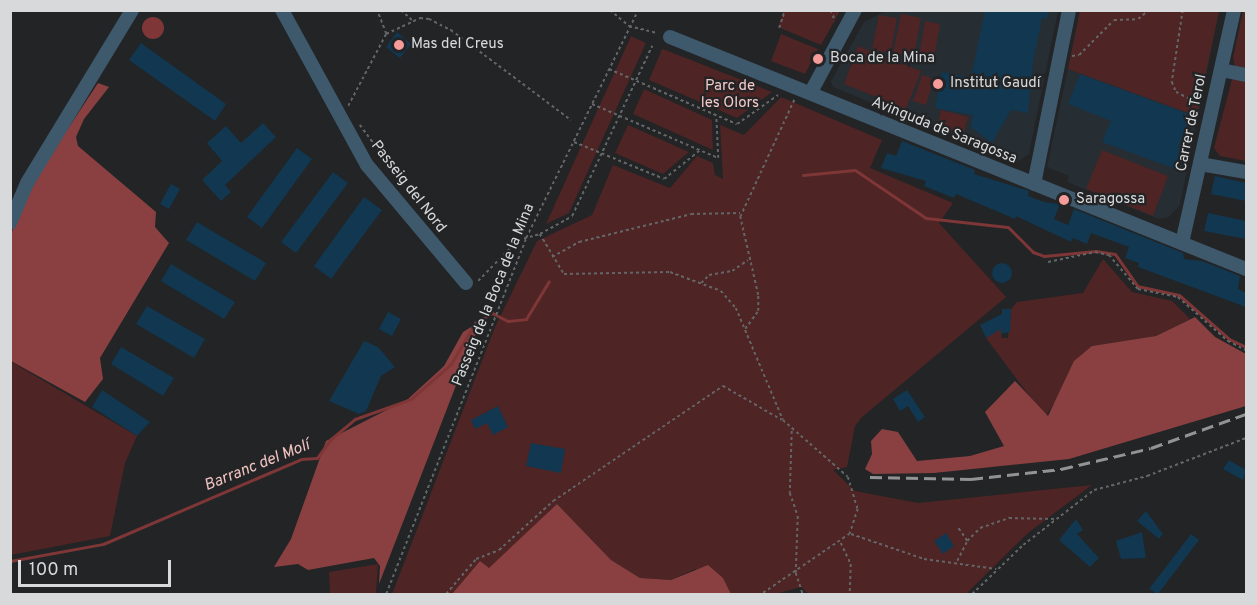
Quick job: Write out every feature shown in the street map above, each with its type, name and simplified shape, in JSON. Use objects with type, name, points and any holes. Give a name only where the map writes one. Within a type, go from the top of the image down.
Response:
[{"type":"street","points":[[10,223],[27,183],[132,10]]},
{"type":"street","name":"Passeig del Nord","points":[[282,10],[367,165],[466,284]]},
{"type":"street","points":[[1034,184],[1069,10]]},
{"type":"street","name":"Carrer de Terol","points":[[1182,243],[1234,10]]},
{"type":"street","points":[[811,92],[856,12]]},
{"type":"street","name":"Avinguda de Saragossa","points":[[670,37],[1246,268]]},
{"type":"street","points":[[1221,70],[1246,75]]},
{"type":"street","points":[[1200,164],[1246,172]]},
{"type":"path","points":[[377,10],[386,34]]},
{"type":"path","points":[[401,10],[412,21]]},
{"type":"path","points":[[610,10],[629,26],[670,37]]},
{"type":"path","name":"Passeig de la Boca de la Mina","points":[[386,594],[526,238],[638,10]]},
{"type":"path","points":[[779,28],[785,10]]},
{"type":"path","points":[[831,10],[837,24]]},
{"type":"path","points":[[1068,55],[1079,55],[1114,20],[1138,19],[1149,10]]},
{"type":"path","points":[[1183,10],[1172,82],[1176,92],[1204,105]]},
{"type":"path","points":[[351,112],[349,98],[386,34],[412,21],[429,19],[451,30],[571,120]]},
{"type":"path","points":[[466,284],[484,277],[518,240],[540,234],[572,216],[652,46]]},
{"type":"path","points":[[609,69],[737,124],[781,92]]},
{"type":"path","points":[[744,331],[758,311],[742,212],[781,126],[795,106],[789,95]]},
{"type":"path","points":[[591,104],[718,158],[716,115]]},
{"type":"path","points":[[354,118],[446,242]]},
{"type":"path","points":[[573,141],[664,179],[700,150]]},
{"type":"path","points":[[552,258],[579,242],[691,214],[742,212]]},
{"type":"path","points":[[540,234],[552,258],[564,274],[573,277],[643,270],[670,272],[721,291],[736,308],[783,420],[848,477],[858,509],[850,534],[796,573],[762,594]]},
{"type":"path","points":[[1048,262],[1095,252],[1109,255],[1138,290],[1178,297],[1228,341],[1246,350]]},
{"type":"path","points":[[701,283],[709,275],[732,271],[748,260]]},
{"type":"path","points":[[446,594],[476,559],[499,550],[553,501],[723,386],[783,420]]},
{"type":"path","points":[[792,430],[790,493],[798,516],[796,573],[803,594]]},
{"type":"path","points":[[972,594],[998,569],[1094,490],[1147,476],[1246,438]]},
{"type":"path","points":[[957,562],[966,541],[980,528],[1009,518],[1022,522],[1041,516],[1058,519]]},
{"type":"path","points":[[958,528],[966,541]]},
{"type":"path","points":[[850,534],[924,559],[957,562],[980,570],[998,569]]},
{"type":"path","points":[[841,542],[851,564],[850,594]]},
{"type":"shaded area","name":"Institut Gaudí","points":[[886,11],[1058,11],[1029,154],[1017,162],[833,87],[831,81],[864,22]]},
{"type":"shaded area","points":[[1080,11],[1219,11],[1180,205],[1169,217],[1159,219],[1067,182],[1069,176],[1047,167]]},
{"type":"shaded area","points":[[153,17],[161,20],[164,28],[161,36],[153,39],[145,36],[142,28],[145,20]]},
{"type":"shaded area","points":[[98,83],[109,87],[84,119],[76,137],[78,146],[156,212],[155,227],[169,243],[100,358],[103,379],[85,402],[11,361],[11,234],[33,182]]},
{"type":"shaded area","points":[[1195,317],[1215,337],[1246,354],[1246,406],[1069,459],[934,473],[873,474],[865,469],[872,454],[871,441],[882,429],[898,432],[917,461],[970,456],[1004,446],[985,412],[1015,381],[1048,416],[1074,361],[1092,346],[1156,336]]},
{"type":"shaded area","points":[[481,321],[379,584],[380,566],[374,558],[308,570],[298,564],[274,567],[291,539],[326,441],[408,399],[444,366],[463,332]]},
{"type":"shaded area","points":[[557,504],[611,560],[640,578],[671,580],[708,565],[723,578],[731,594],[452,594],[480,561],[489,568]]},
{"type":"green space","points":[[779,11],[840,11],[821,45],[778,27],[783,12]]},
{"type":"green space","points":[[1080,11],[1219,11],[1197,116],[1068,69]]},
{"type":"green space","points":[[1243,11],[1246,11],[1246,68],[1235,66],[1233,58]]},
{"type":"green space","points":[[901,14],[921,18],[914,57],[893,53]]},
{"type":"green space","points":[[879,15],[897,18],[891,53],[872,50]]},
{"type":"green space","points":[[925,21],[940,24],[934,59],[919,56]]},
{"type":"green space","points":[[781,34],[818,49],[805,74],[771,61]]},
{"type":"green space","points":[[631,36],[646,43],[569,213],[546,224]]},
{"type":"green space","points":[[858,46],[921,71],[906,109],[844,84]]},
{"type":"green space","name":"Parc de les Olors","points":[[662,49],[772,92],[737,118],[649,80]]},
{"type":"green space","points":[[922,75],[934,79],[926,105],[913,101]]},
{"type":"green space","points":[[1232,79],[1246,81],[1246,161],[1220,156],[1214,148]]},
{"type":"green space","points":[[644,89],[712,120],[713,150],[633,114]]},
{"type":"green space","points":[[781,97],[882,140],[870,168],[953,203],[939,223],[1006,297],[862,417],[855,426],[847,467],[833,470],[855,491],[918,503],[1092,485],[1028,533],[966,594],[809,594],[801,587],[775,594],[731,594],[723,578],[695,569],[671,580],[640,578],[611,560],[557,504],[489,569],[480,561],[452,594],[392,594],[495,327],[537,241],[592,215],[613,165],[670,188],[697,156],[713,163],[715,175],[723,179],[720,125],[744,135]]},
{"type":"green space","points":[[941,110],[968,117],[964,133],[937,127]]},
{"type":"green space","points":[[628,125],[689,152],[663,174],[615,153]]},
{"type":"green space","points":[[1102,150],[1168,176],[1153,216],[1086,189]]},
{"type":"green space","points":[[1103,259],[1132,292],[1172,301],[1190,319],[1156,336],[1092,346],[1045,417],[986,338],[1001,328],[1002,338],[1008,338],[1011,309],[1017,302],[1083,293]]},
{"type":"green space","points":[[10,361],[137,436],[125,463],[110,536],[11,555]]},
{"type":"green space","points":[[378,564],[376,594],[330,594],[329,572]]},
{"type":"building","points":[[985,10],[1049,10],[1047,19],[1042,18],[1033,63],[1028,113],[1011,110],[992,143],[971,127],[973,115],[935,108],[942,72],[971,78]]},
{"type":"building","name":"Mas del Creus","points":[[397,32],[411,44],[400,58],[386,47]]},
{"type":"building","points":[[141,43],[226,104],[215,121],[129,60]]},
{"type":"building","points":[[1080,74],[1191,115],[1178,148],[1183,150],[1176,169],[1102,142],[1111,121],[1068,104]]},
{"type":"building","points":[[263,123],[276,137],[225,185],[231,192],[221,201],[202,180],[222,161],[207,143],[226,126],[241,143]]},
{"type":"building","points":[[902,141],[975,170],[974,174],[1029,191],[1028,196],[1044,202],[1060,204],[1054,219],[1068,225],[1074,209],[1183,253],[1184,259],[1202,261],[1240,276],[1238,289],[1246,293],[1246,307],[1138,267],[1139,263],[1125,258],[1129,247],[1091,233],[1087,244],[1073,238],[1071,242],[1016,216],[1015,219],[956,194],[954,198],[924,186],[926,181],[881,168],[887,153],[896,156]]},
{"type":"building","points":[[297,148],[312,159],[262,228],[247,217]]},
{"type":"building","points":[[333,172],[348,183],[296,253],[281,242]]},
{"type":"building","points":[[1215,176],[1246,183],[1246,201],[1211,194]]},
{"type":"building","points":[[171,184],[180,189],[169,209],[160,204]]},
{"type":"building","points":[[364,197],[382,210],[331,279],[314,266]]},
{"type":"building","points":[[1208,213],[1246,221],[1246,239],[1204,231]]},
{"type":"building","points":[[197,222],[266,263],[255,281],[186,240]]},
{"type":"building","points":[[1002,263],[1009,266],[1012,273],[1009,280],[1002,283],[995,280],[992,273],[995,266]]},
{"type":"building","points":[[171,264],[235,302],[224,319],[161,281]]},
{"type":"building","points":[[147,306],[205,339],[194,358],[136,324]]},
{"type":"building","points":[[1002,309],[1011,309],[1010,332],[1001,334],[1001,329],[986,338],[980,325],[1002,314]]},
{"type":"building","points":[[388,312],[401,319],[392,336],[379,329]]},
{"type":"building","points":[[364,341],[378,347],[395,367],[381,376],[366,411],[359,414],[329,401]]},
{"type":"building","points":[[121,347],[174,378],[163,396],[111,364]]},
{"type":"building","points":[[102,390],[150,422],[137,436],[92,407]]},
{"type":"building","points":[[907,390],[925,417],[918,422],[908,406],[900,411],[893,399]]},
{"type":"building","points":[[498,406],[508,427],[493,435],[487,423],[475,429],[471,420]]},
{"type":"building","points":[[531,443],[565,449],[561,473],[526,466]]},
{"type":"building","points":[[1229,460],[1246,470],[1243,480],[1223,469]]},
{"type":"building","points":[[1146,511],[1163,534],[1159,539],[1137,521]]},
{"type":"building","points":[[1076,519],[1083,530],[1077,534],[1099,558],[1090,567],[1059,540]]},
{"type":"building","points":[[1142,532],[1146,558],[1121,559],[1116,541]]},
{"type":"building","points":[[946,533],[954,546],[943,554],[934,541]]},
{"type":"building","points":[[1191,534],[1199,540],[1158,594],[1149,589]]},
{"type":"waterway","name":"Barranc del Molí","points":[[803,175],[855,170],[926,218],[1008,227],[1033,252],[1044,256],[1096,251],[1115,254],[1137,286],[1179,295],[1229,339],[1246,347]]},
{"type":"waterway","name":"Barranc del Molí","points":[[10,561],[103,544],[301,459],[317,458],[331,439],[355,419],[411,399],[451,364],[475,323],[492,313],[508,321],[526,319],[549,281]]},
{"type":"railway","points":[[870,477],[971,479],[1061,469],[1151,448],[1246,414]]},
{"type":"place","name":"Mas del Creus","points":[[399,45]]},
{"type":"place","name":"Boca de la Mina","points":[[818,59]]},
{"type":"place","name":"Institut Gaudí","points":[[938,84]]},
{"type":"place","name":"Saragossa","points":[[1064,200]]}]
